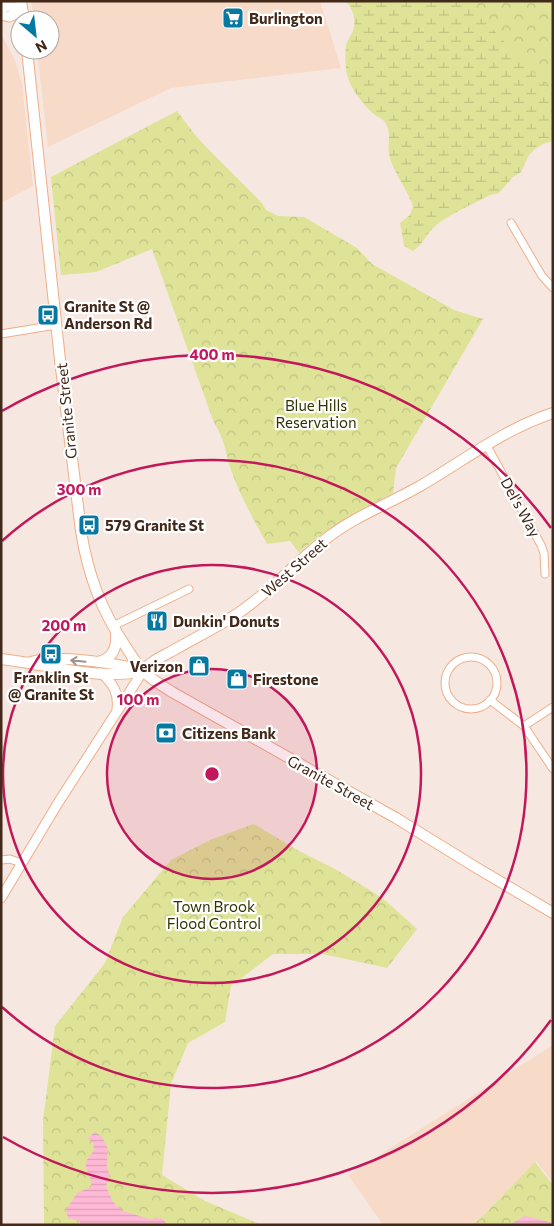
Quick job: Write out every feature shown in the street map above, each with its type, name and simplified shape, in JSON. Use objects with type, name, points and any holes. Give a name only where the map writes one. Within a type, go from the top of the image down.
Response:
[{"type":"main road","name":"Granite Street","points":[[29,60],[74,488],[84,549],[95,588],[114,628],[143,671],[179,696],[396,818],[553,913]]},
{"type":"main road","name":"West Street","points":[[143,671],[157,659],[246,608],[318,545],[347,524],[421,486],[486,444],[515,428],[553,413]]},
{"type":"main road","points":[[96,663],[108,658],[114,652],[116,641],[114,628]]},
{"type":"main road","points":[[31,662],[51,658],[122,666],[143,671]]},
{"type":"main road","points":[[1,659],[101,673],[122,674],[143,671]]},
{"type":"street","points":[[1,6],[20,10]]},
{"type":"street","points":[[511,223],[542,276],[553,288]]},
{"type":"street","points":[[1,334],[56,325]]},
{"type":"street","name":"Del's Way","points":[[486,444],[541,545],[544,553],[545,574]]},
{"type":"street","points":[[114,628],[189,589]]},
{"type":"street","points":[[472,658],[482,660],[488,664],[494,673],[497,683],[496,690],[490,700],[482,706],[472,709],[461,707],[452,701],[445,685],[447,675],[452,666],[461,660],[472,658]]},
{"type":"street","name":"West Street","points":[[1,898],[116,711],[143,671]]},
{"type":"street","points":[[101,673],[115,689],[116,711]]},
{"type":"street","points":[[490,700],[524,726],[553,770]]},
{"type":"street","points":[[524,726],[553,707]]},
{"type":"street","points":[[1,860],[10,859],[21,863]]},
{"type":"shaded area","points":[[31,1],[320,1],[341,68],[171,88],[48,147],[38,60],[60,60],[60,10],[32,10]]},
{"type":"shaded area","points":[[1,34],[10,51],[10,60],[15,60],[22,83],[33,186],[1,203]]},
{"type":"shaded area","points":[[553,1045],[553,1183],[536,1161],[481,1218],[468,1225],[383,1225],[348,1175]]},
{"type":"shaded area","points":[[95,1132],[102,1137],[108,1149],[107,1166],[109,1174],[106,1187],[113,1202],[123,1211],[149,1219],[161,1218],[167,1225],[82,1225],[79,1221],[68,1218],[66,1210],[77,1193],[91,1187],[86,1162],[94,1150],[93,1143],[88,1138]]},
{"type":"shaded area","points":[[525,1216],[553,1223],[553,1225],[509,1225]]},
{"type":"green space","points":[[346,1],[553,1],[553,141],[535,149],[529,155],[521,172],[513,177],[499,193],[490,195],[445,219],[435,226],[413,251],[404,246],[400,223],[410,215],[413,206],[391,161],[388,128],[384,121],[375,115],[362,101],[351,85],[347,74],[345,60],[346,45],[354,29],[354,20],[353,12]]},
{"type":"green space","points":[[466,1],[553,1],[553,93]]},
{"type":"green space","name":"Blue Hills Reservation","points":[[177,111],[196,136],[262,203],[266,210],[278,216],[304,217],[357,248],[372,264],[454,310],[483,319],[396,468],[393,493],[332,527],[299,553],[290,541],[267,544],[243,499],[152,249],[96,272],[61,275],[51,177]]},
{"type":"green space","name":"Town Brook Flood Control","points":[[254,824],[373,892],[417,929],[387,968],[323,954],[273,954],[231,986],[225,1022],[188,1043],[171,1084],[162,1175],[205,1201],[262,1225],[44,1225],[43,1121],[55,1026],[105,963],[123,917],[171,860],[212,839]]},
{"type":"green space","points":[[535,1162],[553,1185],[553,1225],[470,1225],[480,1219]]},
{"type":"place","name":"Burlington","points":[[233,18]]},
{"type":"place","name":"Granite St @ Anderson Rd","points":[[48,315]]},
{"type":"place","name":"579 Granite St","points":[[89,525]]},
{"type":"place","name":"Dunkin' Donuts","points":[[157,621]]},
{"type":"place","name":"Franklin St @ Granite St","points":[[51,654]]},
{"type":"place","name":"Verizon","points":[[199,666]]},
{"type":"place","name":"Firestone","points":[[237,679]]},
{"type":"place","name":"Citizens Bank","points":[[166,733]]}]
